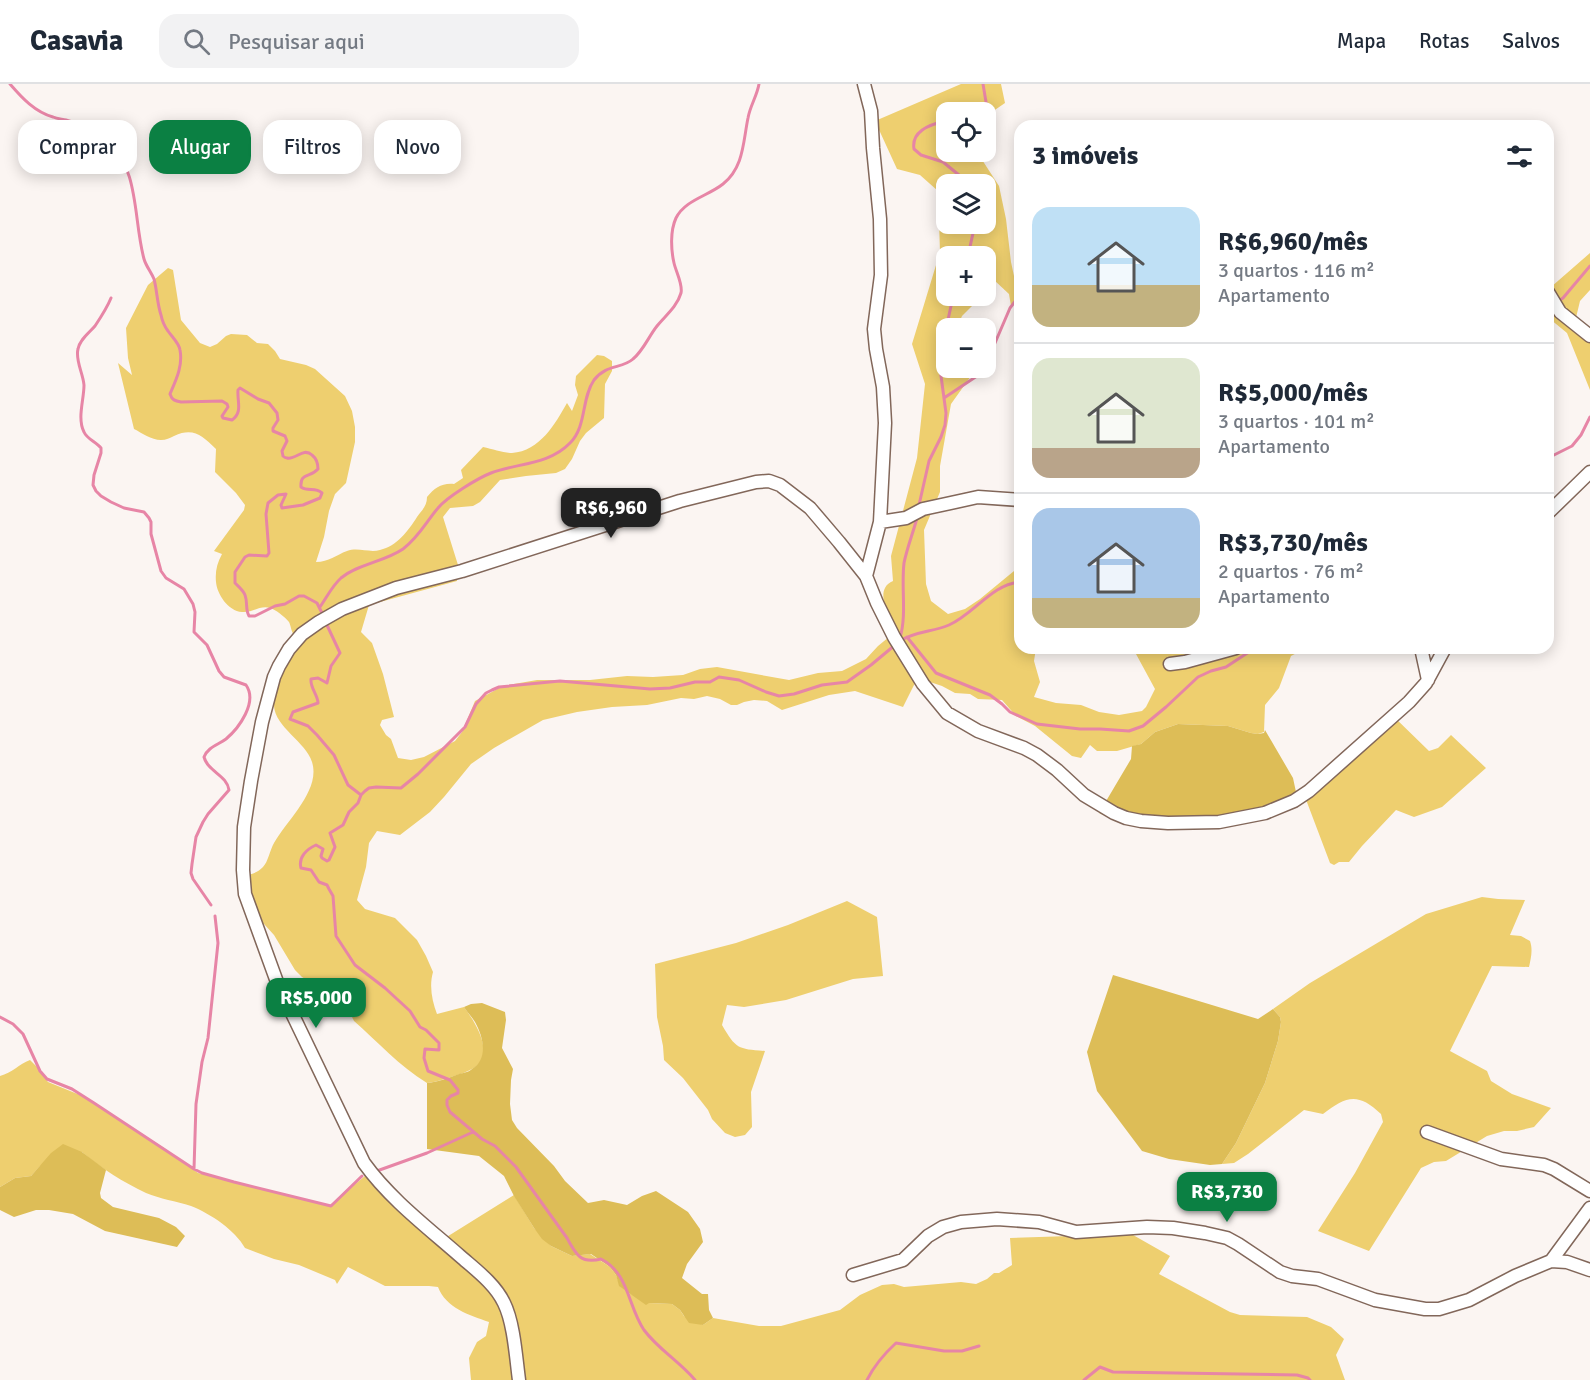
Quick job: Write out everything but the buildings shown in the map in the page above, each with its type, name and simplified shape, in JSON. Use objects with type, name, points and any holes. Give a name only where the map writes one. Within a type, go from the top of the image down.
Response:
[{"type":"street","points":[[864,84],[871,111],[880,219],[881,275],[874,330],[885,423],[880,522],[866,576]]},
{"type":"street","points":[[1554,302],[1560,312],[1590,336]]},
{"type":"street","points":[[1554,507],[1590,472]]},
{"type":"street","points":[[519,1380],[510,1319],[501,1296],[482,1276],[391,1195],[364,1163],[277,982],[245,894],[244,827],[256,752],[274,677],[289,649],[302,634],[342,609],[396,588],[462,571],[680,501],[756,482],[769,481],[780,485],[810,508],[866,576],[901,649],[923,684],[947,713],[978,731],[1037,755],[1084,795],[1114,813],[1126,818],[1161,823],[1220,822],[1265,813],[1294,801],[1309,791],[1410,702],[1428,680],[1442,654]]},
{"type":"street","points":[[880,522],[906,518],[923,509],[978,497],[1014,500]]},
{"type":"street","points":[[1170,664],[1214,654]]},
{"type":"street","points":[[1422,654],[1428,680]]},
{"type":"street","points":[[1427,1132],[1501,1159],[1544,1165],[1590,1191]]},
{"type":"street","points":[[1551,1261],[1590,1208]]},
{"type":"street","points":[[853,1275],[903,1260],[928,1236],[943,1227],[961,1222],[997,1219],[1039,1222],[1076,1232],[1147,1227],[1205,1233],[1227,1238],[1280,1272],[1318,1280],[1375,1299],[1425,1309],[1439,1309],[1469,1300],[1515,1276],[1551,1261],[1567,1262],[1590,1270]]},
{"type":"shaded area","points":[[961,84],[1001,84],[1005,103],[996,109],[996,102],[936,102],[936,162],[983,162],[991,174],[936,174],[936,189],[920,175],[897,169],[875,121]]},
{"type":"shaded area","points":[[996,181],[1006,219],[1014,276],[1014,304],[1011,306],[1009,294],[996,282],[996,246],[940,246],[939,234],[996,234]]},
{"type":"shaded area","points":[[1590,253],[1590,290],[1580,301],[1574,326],[1590,339],[1590,390],[1567,333],[1554,322],[1554,284]]},
{"type":"shaded area","points":[[936,265],[936,306],[972,306],[961,318],[936,318],[936,378],[970,378],[951,404],[940,466],[940,492],[924,530],[926,584],[931,601],[948,614],[965,609],[1014,571],[1014,654],[1035,654],[1034,661],[1040,682],[1034,697],[1056,703],[1081,705],[1099,712],[1119,715],[1142,711],[1155,689],[1136,654],[1184,654],[1190,658],[1200,654],[1295,654],[1291,656],[1279,688],[1265,705],[1264,732],[1251,733],[1228,726],[1178,724],[1155,732],[1141,744],[1117,751],[1097,751],[1090,745],[1081,758],[1072,756],[1035,726],[1016,716],[1002,700],[978,699],[970,694],[955,693],[942,686],[917,679],[903,707],[855,691],[829,695],[782,710],[767,701],[754,700],[731,705],[707,696],[577,712],[543,720],[471,764],[430,812],[400,835],[377,831],[369,843],[366,867],[357,900],[365,909],[395,918],[417,940],[433,972],[431,983],[437,1014],[464,1007],[481,1038],[483,1056],[472,1069],[427,1083],[398,1061],[354,1021],[347,1001],[341,994],[325,989],[320,984],[302,977],[295,970],[274,935],[264,924],[253,918],[247,875],[265,865],[274,843],[301,804],[312,783],[312,762],[309,755],[280,721],[274,706],[278,680],[294,635],[289,622],[275,610],[266,607],[246,612],[237,611],[221,597],[216,575],[222,554],[214,551],[244,510],[245,505],[215,472],[216,449],[197,434],[187,432],[157,440],[134,429],[118,363],[132,375],[128,358],[126,328],[148,285],[168,268],[173,270],[181,320],[200,343],[210,347],[231,334],[247,335],[257,343],[268,344],[280,359],[315,369],[345,396],[352,411],[355,442],[346,483],[335,494],[316,562],[329,560],[351,550],[376,551],[392,545],[410,528],[424,508],[427,497],[439,487],[454,484],[463,478],[461,470],[483,447],[512,453],[522,451],[539,442],[567,403],[572,411],[578,395],[575,385],[576,376],[597,355],[612,361],[612,371],[605,384],[604,418],[586,433],[565,469],[556,473],[500,480],[480,502],[473,506],[450,508],[443,517],[458,565],[457,581],[369,605],[361,632],[372,643],[394,717],[382,720],[380,725],[391,739],[398,758],[411,760],[424,757],[455,741],[462,732],[475,701],[503,686],[537,680],[590,680],[627,676],[683,675],[700,669],[717,667],[789,680],[818,673],[842,671],[866,659],[889,637],[883,593],[888,584],[893,581],[891,556],[917,458],[925,384],[912,344]]},
{"type":"shaded area","points":[[1390,713],[1429,751],[1438,748],[1451,735],[1486,768],[1442,807],[1414,817],[1396,810],[1349,862],[1339,862],[1334,865],[1330,863],[1305,797]]},
{"type":"shaded area","points":[[1178,724],[1228,726],[1258,734],[1264,733],[1265,730],[1293,778],[1296,792],[1289,799],[1262,812],[1141,825],[1099,813],[1131,759],[1132,746],[1141,744],[1155,732]]},
{"type":"shaded area","points":[[1482,897],[1525,900],[1510,935],[1521,936],[1530,941],[1532,951],[1529,967],[1492,966],[1450,1051],[1487,1071],[1491,1081],[1512,1094],[1551,1108],[1534,1127],[1487,1136],[1446,1161],[1434,1162],[1421,1168],[1369,1251],[1318,1231],[1355,1173],[1383,1122],[1381,1114],[1365,1102],[1345,1100],[1323,1114],[1304,1110],[1248,1154],[1234,1163],[1222,1164],[1236,1143],[1265,1083],[1278,1041],[1281,1022],[1273,1009],[1310,983],[1426,914]]},
{"type":"shaded area","points":[[847,901],[877,917],[883,976],[853,979],[786,1000],[744,1007],[727,1005],[722,1025],[731,1039],[743,1048],[765,1051],[751,1092],[752,1127],[745,1135],[735,1137],[725,1133],[712,1119],[708,1110],[683,1078],[664,1060],[657,1017],[655,964],[736,943]]},
{"type":"shaded area","points":[[1113,975],[1258,1019],[1273,1009],[1280,1017],[1278,1041],[1265,1083],[1236,1143],[1222,1164],[1210,1165],[1169,1159],[1142,1151],[1097,1091],[1087,1052]]},
{"type":"shaded area","points":[[482,1003],[505,1012],[502,1048],[513,1069],[510,1104],[512,1120],[517,1128],[588,1203],[604,1200],[627,1205],[656,1191],[688,1212],[700,1229],[703,1242],[687,1264],[682,1278],[702,1294],[708,1294],[709,1310],[713,1318],[703,1325],[689,1323],[680,1310],[672,1304],[649,1303],[646,1305],[619,1286],[616,1275],[610,1267],[591,1254],[572,1256],[542,1239],[504,1176],[479,1156],[427,1149],[427,1083],[468,1072],[477,1065],[483,1053],[482,1040],[475,1022],[464,1007]]},
{"type":"shaded area","points":[[30,1060],[48,1082],[80,1095],[164,1148],[198,1173],[330,1205],[365,1176],[437,1243],[514,1195],[534,1228],[551,1246],[572,1256],[590,1254],[610,1267],[620,1286],[629,1293],[649,1303],[672,1304],[684,1316],[703,1325],[713,1318],[759,1326],[781,1326],[840,1310],[860,1295],[882,1285],[894,1284],[904,1287],[961,1282],[976,1284],[1012,1265],[1010,1238],[1070,1236],[1119,1227],[1170,1256],[1159,1274],[1230,1312],[1240,1315],[1307,1317],[1331,1327],[1344,1339],[1336,1355],[1345,1380],[471,1380],[469,1358],[477,1342],[486,1336],[489,1322],[452,1305],[438,1287],[385,1286],[348,1267],[337,1284],[335,1280],[299,1265],[245,1248],[229,1229],[206,1213],[191,1206],[146,1193],[113,1175],[82,1152],[40,1166],[31,1176],[15,1178],[0,1187],[0,1076]]},
{"type":"shaded area","points":[[63,1144],[82,1152],[106,1170],[100,1193],[101,1198],[113,1207],[159,1218],[176,1227],[185,1236],[177,1247],[105,1231],[73,1214],[36,1210],[14,1217],[0,1210],[0,1187],[15,1178],[31,1176],[51,1153]]},
{"type":"waterway","points":[[10,84],[40,112],[82,125],[103,136],[118,152],[125,165],[134,196],[144,259],[154,279],[163,321],[180,350],[180,367],[170,394],[172,398],[181,402],[222,401],[228,407],[223,418],[232,420],[237,414],[240,388],[269,403],[277,413],[278,420],[273,431],[285,436],[287,441],[282,451],[283,456],[290,458],[306,452],[316,460],[318,469],[302,479],[301,487],[319,491],[322,493],[320,498],[303,505],[282,508],[286,494],[278,495],[268,503],[266,514],[269,553],[267,556],[249,555],[245,557],[235,572],[235,583],[245,595],[249,616],[255,616],[299,596],[304,596],[317,603],[324,617]]},
{"type":"waterway","points":[[320,607],[341,578],[355,569],[403,549],[442,504],[463,488],[491,473],[543,460],[570,443],[579,429],[587,395],[594,380],[604,371],[629,362],[637,356],[679,298],[681,286],[672,246],[674,223],[685,207],[723,184],[735,170],[742,154],[749,114],[759,84]]},
{"type":"waterway","points":[[983,84],[986,102]]},
{"type":"waterway","points":[[936,124],[923,129],[914,143],[914,149],[921,155],[936,160]]},
{"type":"waterway","points":[[943,162],[958,174]]},
{"type":"waterway","points":[[970,246],[973,234]]},
{"type":"waterway","points":[[1557,302],[1590,266]]},
{"type":"waterway","points":[[111,298],[95,326],[79,345],[77,353],[84,385],[82,427],[87,437],[101,448],[93,485],[101,496],[111,502],[124,508],[144,512],[149,518],[161,571],[166,578],[184,589],[193,604],[194,632],[207,645],[224,677],[246,685],[249,692],[248,707],[241,722],[226,739],[211,748],[204,757],[209,766],[225,781],[229,790],[208,814],[196,837],[191,873],[211,905]]},
{"type":"waterway","points":[[996,341],[1014,303]]},
{"type":"waterway","points":[[919,505],[929,461],[945,425],[946,413],[939,361],[951,306]]},
{"type":"waterway","points":[[944,398],[974,378]]},
{"type":"waterway","points":[[1554,455],[1572,446],[1581,435],[1590,417]]},
{"type":"waterway","points":[[900,638],[903,620],[904,563],[917,518]]},
{"type":"waterway","points":[[900,641],[912,635],[949,625],[1001,588],[1014,583]]},
{"type":"waterway","points":[[326,623],[340,653],[331,666],[327,683],[318,678],[311,679],[318,703],[293,712],[290,719],[308,726],[317,735],[334,755],[348,785],[361,795]]},
{"type":"waterway","points":[[907,637],[936,673],[990,695],[1010,712],[1037,724],[1080,729],[1129,731],[1143,726],[1198,677],[1226,667],[1246,654]]},
{"type":"waterway","points":[[695,1380],[644,1330],[623,1282],[610,1265],[601,1259],[589,1260],[580,1257],[516,1167],[495,1146],[482,1139],[450,1112],[447,1100],[458,1093],[458,1090],[450,1080],[428,1071],[424,1058],[425,1049],[439,1050],[439,1043],[420,1027],[410,1011],[355,965],[336,936],[333,896],[327,885],[319,882],[311,870],[301,868],[301,860],[307,851],[316,845],[323,849],[322,858],[329,860],[335,847],[330,833],[343,825],[361,795],[369,788],[401,788],[465,727],[476,704],[486,693],[499,687],[560,681],[650,689],[710,682],[719,677],[739,680],[779,696],[822,685],[847,682],[895,645]]},
{"type":"waterway","points":[[194,1169],[196,1104],[208,1038],[218,943],[215,916]]},
{"type":"waterway","points":[[0,1017],[13,1024],[23,1034],[40,1071],[47,1079],[72,1089],[202,1173],[331,1206],[362,1176]]},
{"type":"waterway","points":[[374,1172],[427,1153],[473,1132]]},
{"type":"waterway","points":[[867,1380],[887,1351],[896,1343],[944,1351],[962,1351],[979,1346]]},
{"type":"waterway","points":[[1084,1380],[1100,1367],[1113,1372],[1297,1375],[1310,1380]]}]
